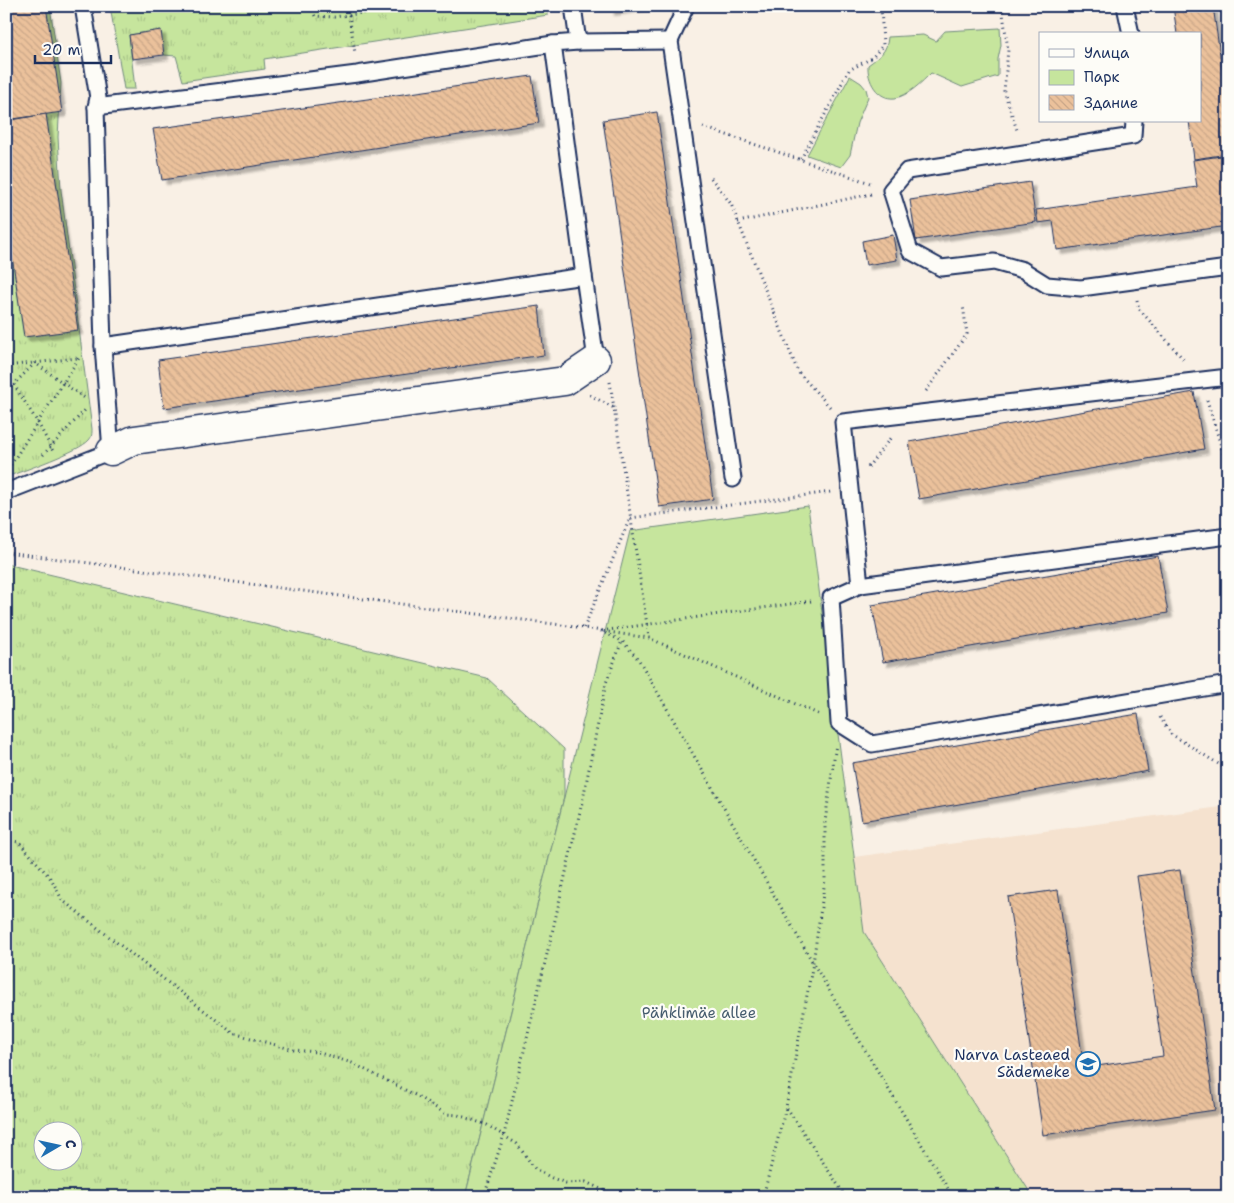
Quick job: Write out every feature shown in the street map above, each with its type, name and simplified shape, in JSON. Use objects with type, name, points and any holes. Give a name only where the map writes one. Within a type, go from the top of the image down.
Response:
[{"type":"street","points":[[111,452],[134,440],[566,381],[596,360]]},
{"type":"lane","points":[[6,492],[111,452],[103,350],[96,107],[98,98],[83,6]]},
{"type":"lane","points":[[573,6],[578,42]]},
{"type":"lane","points":[[686,6],[670,41],[734,480]]},
{"type":"lane","points":[[1126,6],[1131,32]]},
{"type":"lane","points":[[96,107],[357,74],[553,44],[670,41]]},
{"type":"lane","points":[[553,44],[596,360]]},
{"type":"lane","points":[[1134,122],[1133,136],[907,171],[891,190],[910,251],[941,268],[994,262],[1023,270],[1047,284],[1081,288],[1228,268]]},
{"type":"lane","points":[[103,350],[584,276]]},
{"type":"lane","points":[[860,585],[844,422],[1228,377]]},
{"type":"lane","points":[[1228,536],[860,585],[831,598],[839,723],[872,744],[1228,684]]},
{"type":"path","points":[[310,6],[314,16],[334,17],[402,6]]},
{"type":"path","points":[[801,159],[849,70],[872,58],[883,45],[881,6]]},
{"type":"path","points":[[1002,6],[1008,50],[1004,91],[1025,153]]},
{"type":"path","points":[[349,15],[357,74]]},
{"type":"path","points":[[682,119],[891,190]]},
{"type":"path","points":[[685,143],[731,204],[798,372],[844,422]]},
{"type":"path","points":[[738,222],[891,190]]},
{"type":"path","points":[[630,518],[850,490],[909,415],[967,334],[963,305]]},
{"type":"path","points":[[6,366],[79,358],[103,350]]},
{"type":"path","points":[[6,471],[79,358]]},
{"type":"path","points":[[35,363],[92,403],[39,459]]},
{"type":"path","points":[[6,392],[35,363]]},
{"type":"path","points":[[6,372],[38,422],[54,454]]},
{"type":"path","points":[[566,381],[614,408],[649,638]]},
{"type":"path","points":[[584,628],[630,518]]},
{"type":"path","points":[[6,552],[649,638],[839,723],[825,822],[825,880],[814,963],[786,1107],[763,1197]]},
{"type":"path","points":[[601,631],[831,598]]},
{"type":"path","points":[[601,631],[622,641],[639,660],[814,963],[953,1197]]},
{"type":"path","points":[[484,1197],[504,1136],[578,820],[606,683],[622,641]]},
{"type":"path","points":[[1147,698],[1171,734],[1228,770]]},
{"type":"path","points":[[6,840],[20,842],[52,880],[62,900],[233,1034],[294,1050],[317,1052],[352,1063],[417,1096],[446,1114],[458,1115],[487,1124],[517,1144],[536,1169],[552,1178],[566,1184],[586,1182],[617,1197]]},
{"type":"path","points":[[786,1107],[846,1197]]},
{"type":"shaded area","name":"Narva Lasteaed Sädemeke","points":[[1228,806],[1228,1197],[1033,1197],[864,932],[854,857]]},
{"type":"green space","points":[[6,6],[50,6],[61,83],[58,137],[61,190],[92,435],[84,445],[75,450],[6,477]]},
{"type":"green space","points":[[110,6],[547,6],[548,15],[264,59],[265,69],[183,81],[176,56],[164,55],[160,31],[129,35],[135,89],[124,89]]},
{"type":"green space","points":[[1000,28],[1001,45],[998,59],[998,76],[962,87],[931,73],[910,92],[895,98],[883,96],[871,83],[868,65],[884,50],[888,37],[923,35],[936,41],[945,31]]},
{"type":"green space","points":[[850,76],[861,83],[866,89],[868,97],[857,123],[850,155],[841,167],[807,155]]},
{"type":"green space","name":"Pähklimäe allee","points":[[808,506],[864,932],[1033,1197],[465,1197],[630,531]]},
{"type":"green space","points":[[6,564],[487,678],[564,749],[564,797],[465,1197],[6,1197]]},
{"type":"building","points":[[6,6],[46,6],[62,112],[13,119],[6,76]]},
{"type":"building","points":[[610,6],[641,6],[610,11]]},
{"type":"building","points":[[1173,6],[1213,6],[1228,111],[1228,154],[1194,159],[1189,122],[1202,122],[1202,32],[1177,32]]},
{"type":"building","points":[[161,30],[164,55],[132,59],[129,35]]},
{"type":"building","points":[[532,76],[539,123],[162,180],[153,129]]},
{"type":"building","points":[[657,112],[713,499],[659,507],[603,120]]},
{"type":"building","points":[[46,114],[78,330],[24,337],[6,216],[6,121]]},
{"type":"building","points":[[1228,155],[1228,226],[1057,250],[1053,221],[1038,223],[1036,210],[1197,187],[1193,160]]},
{"type":"building","points":[[1030,182],[1036,222],[916,240],[910,200]]},
{"type":"building","points":[[893,235],[897,260],[866,265],[862,241]]},
{"type":"building","points":[[539,306],[544,355],[164,408],[158,360]]},
{"type":"building","points":[[1194,392],[1204,449],[919,499],[909,442]]},
{"type":"building","points":[[1158,556],[1168,613],[883,662],[872,605]]},
{"type":"building","points":[[1138,714],[1148,771],[862,821],[852,763]]},
{"type":"building","points":[[1180,870],[1215,1110],[1043,1135],[1008,897],[1058,890],[1084,1068],[1163,1056],[1137,876]]},
{"type":"place","name":"Narva Lasteaed Sädemeke","points":[[1088,1064]]}]
